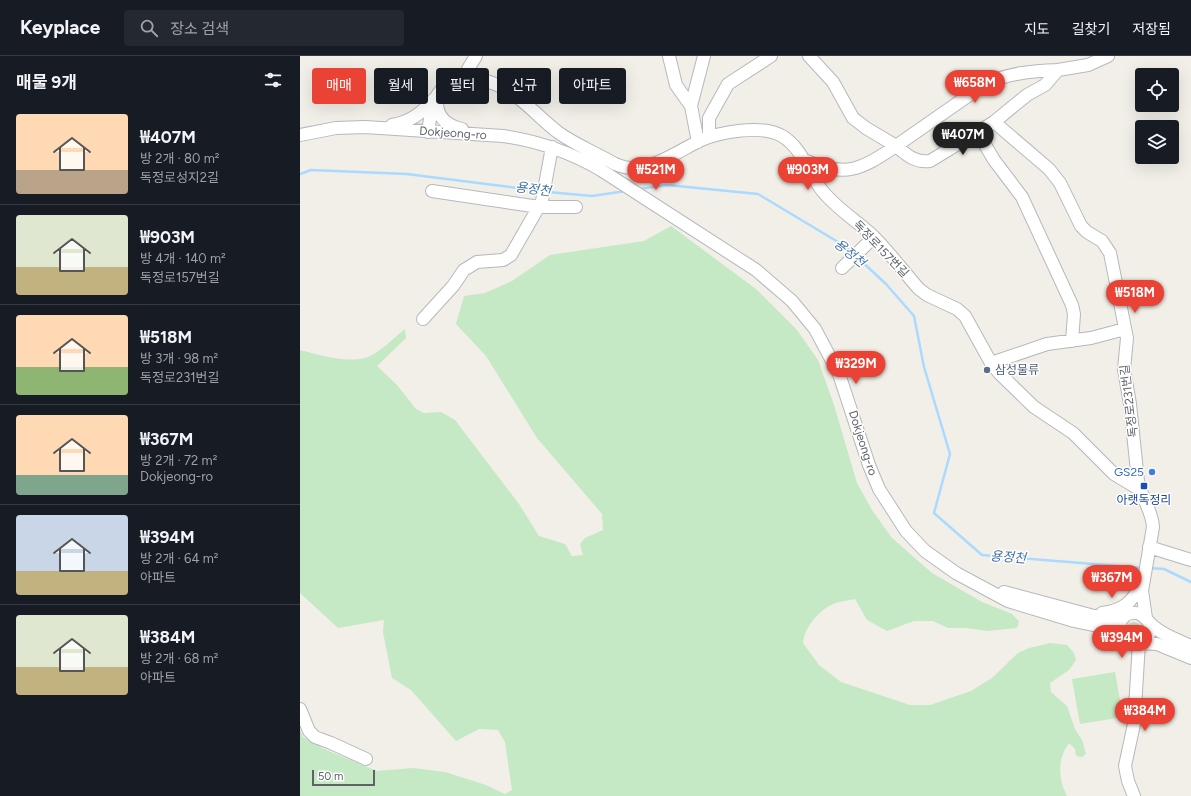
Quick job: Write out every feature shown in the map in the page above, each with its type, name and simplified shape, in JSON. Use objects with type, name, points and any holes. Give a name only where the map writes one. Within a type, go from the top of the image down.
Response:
[{"type":"street","points":[[469,68],[476,56]]},
{"type":"street","points":[[669,56],[676,85],[691,106],[698,142]]},
{"type":"street","points":[[691,106],[704,56]]},
{"type":"street","points":[[709,137],[709,118],[728,84],[771,56]]},
{"type":"street","points":[[809,56],[833,82],[853,118],[866,128],[896,146],[914,160],[922,162],[930,161],[978,133],[1027,95],[1045,85],[1058,70]]},
{"type":"street","points":[[804,160],[829,169],[840,171],[851,170],[872,162],[985,84],[997,78],[1022,72],[1058,70],[1088,65],[1102,58]]},
{"type":"street","name":"독정로157번길","points":[[489,82],[507,90],[517,97],[558,132],[623,167],[642,167],[666,159],[709,137],[742,131],[772,132],[781,135],[804,160],[825,194],[874,237],[919,289],[927,295],[957,309],[965,316],[990,363],[1034,407],[1073,433],[1114,474],[1139,488]]},
{"type":"street","name":"독정로157번길","points":[[381,128],[413,118],[428,106],[436,95]]},
{"type":"street","points":[[428,132],[436,98]]},
{"type":"street","points":[[436,104],[438,113],[448,124],[454,127],[503,136]]},
{"type":"street","name":"독정로231번길","points":[[994,122],[1050,168],[1060,183],[1082,226],[1087,232],[1102,241],[1110,253],[1127,342],[1124,370],[1130,404],[1139,488],[1153,520],[1153,527],[1142,581]]},
{"type":"street","name":"Dokjeong-ro","points":[[300,135],[336,128],[381,128],[503,136],[552,147],[574,155],[601,170],[756,270],[792,301],[824,344],[839,374],[869,465],[879,489],[906,531],[925,551],[946,567],[991,593],[1024,606],[1074,621],[1112,629],[1122,637]]},
{"type":"street","points":[[978,133],[994,160],[1022,197],[1072,305],[1074,321],[1072,341]]},
{"type":"street","points":[[423,319],[454,286],[464,270],[477,262],[503,260],[508,258],[541,204],[552,147]]},
{"type":"street","points":[[432,191],[576,207]]},
{"type":"street","points":[[842,268],[874,237]]},
{"type":"street","points":[[990,363],[1047,344],[1091,338],[1125,329]]},
{"type":"street","points":[[1148,552],[1191,560]]},
{"type":"street","name":"Dokjeong-ro","points":[[970,581],[1080,613],[1105,618],[1125,616]]},
{"type":"street","points":[[1080,613],[1102,614],[1120,609],[1133,599],[1142,581]]},
{"type":"street","points":[[1137,670],[1132,652],[1122,637],[1118,627],[1137,602],[1142,581]]},
{"type":"street","points":[[1139,644],[1144,641],[1149,632],[1142,599],[1142,581]]},
{"type":"street","points":[[1125,616],[1137,613],[1166,635],[1191,646]]},
{"type":"street","points":[[1122,637],[1129,644],[1157,644],[1191,658]]},
{"type":"street","points":[[1134,796],[1128,782],[1125,766],[1134,724],[1139,644]]},
{"type":"street","points":[[1137,670],[1139,661],[1146,652],[1152,649],[1168,648]]},
{"type":"street","points":[[300,709],[309,731],[315,737],[366,759]]},
{"type":"green space","points":[[671,226],[756,289],[797,330],[818,360],[834,405],[857,483],[872,510],[892,538],[932,573],[982,602],[1012,614],[1019,621],[1017,628],[987,631],[967,628],[948,628],[933,621],[914,621],[887,631],[867,620],[855,599],[832,604],[820,612],[807,630],[803,643],[819,665],[841,682],[910,705],[930,705],[971,691],[992,678],[1018,653],[1029,648],[1050,643],[1067,645],[1074,653],[1076,660],[1069,670],[1050,683],[1051,692],[1067,706],[1075,729],[1082,740],[1086,754],[1082,757],[1076,756],[1075,749],[1069,743],[1065,749],[1062,756],[1060,769],[1062,782],[1067,796],[300,796],[300,730],[303,737],[324,749],[377,771],[413,768],[445,772],[486,785],[505,794],[512,790],[505,742],[498,730],[479,729],[456,741],[411,690],[392,678],[383,632],[384,620],[338,628],[300,593],[300,350],[334,358],[351,360],[360,359],[377,352],[405,329],[406,338],[377,366],[397,385],[416,409],[424,413],[441,412],[455,420],[519,504],[539,536],[565,544],[572,556],[583,555],[580,544],[585,538],[603,530],[602,514],[537,438],[486,356],[456,324],[464,296],[485,293],[512,281],[550,255],[644,241]]},
{"type":"green space","points":[[1134,622],[1139,624],[1141,629],[1139,634],[1134,636],[1129,634],[1127,629],[1129,624]]},
{"type":"green space","points":[[1115,672],[1123,717],[1080,724],[1072,679]]},
{"type":"waterway","name":"용정천","points":[[300,174],[311,170],[407,174],[541,191]]},
{"type":"waterway","name":"용정천","points":[[639,189],[667,185],[758,194],[843,245],[852,253]]},
{"type":"waterway","name":"용정천","points":[[548,192],[592,196],[626,191]]},
{"type":"waterway","name":"용정천","points":[[858,258],[886,284],[914,316],[924,367],[950,454],[934,513],[982,555],[1143,568]]},
{"type":"waterway","name":"용정천","points":[[1150,568],[1164,569],[1191,582]]},
{"type":"place","name":"삼성물류","points":[[987,370]]},
{"type":"place","name":"GS25","points":[[1152,472]]},
{"type":"place","name":"아랫독정리","points":[[1144,486]]}]
